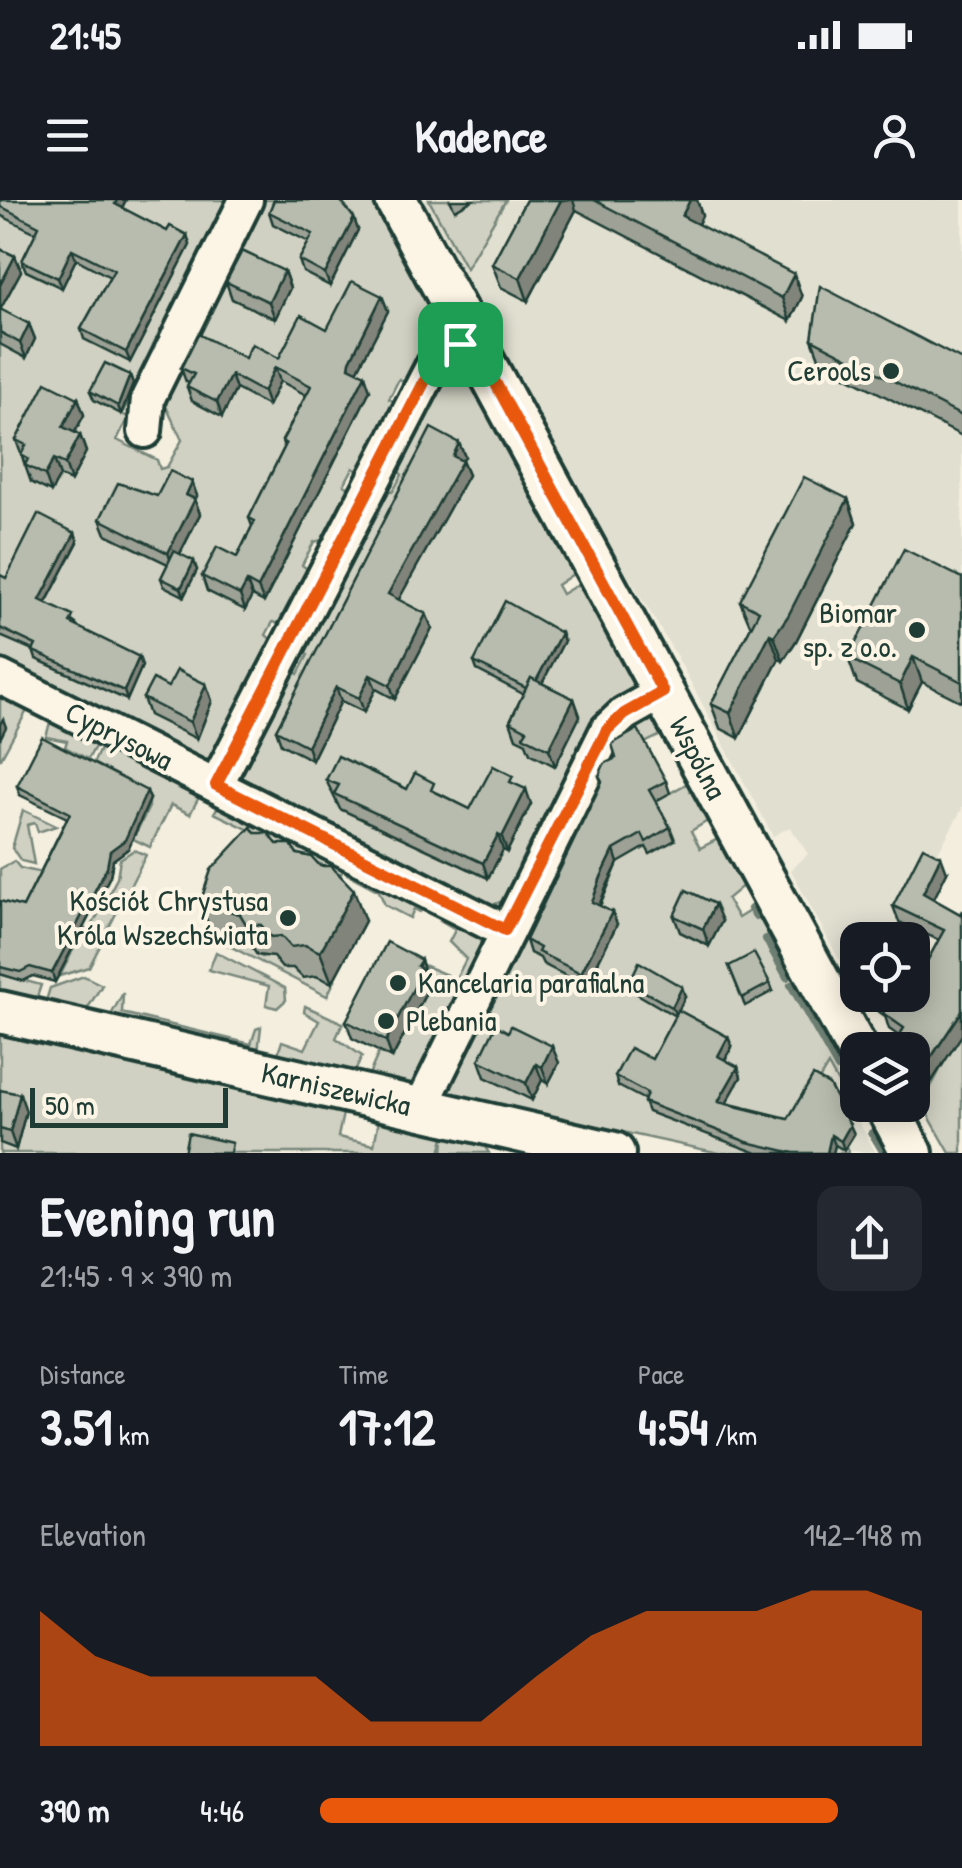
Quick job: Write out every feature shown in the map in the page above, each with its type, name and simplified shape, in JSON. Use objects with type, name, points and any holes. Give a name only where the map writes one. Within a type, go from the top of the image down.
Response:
[{"type":"street","points":[[144,431],[148,398],[246,200]]},
{"type":"street","name":"Wspólna","points":[[396,200],[847,1032]]},
{"type":"street","points":[[216,785],[432,367],[471,338]]},
{"type":"street","name":"Cyprysowa","points":[[0,677],[505,930]]},
{"type":"street","points":[[420,1108],[607,730],[624,714],[663,692]]},
{"type":"street","name":"Karniszewicka","points":[[0,1012],[614,1153]]},
{"type":"street","points":[[895,1122],[912,1153]]},
{"type":"shaded area","points":[[0,200],[236,200],[213,235],[122,414],[128,417],[117,440],[157,460],[160,469],[167,467],[182,440],[162,398],[262,203],[258,200],[381,200],[444,325],[414,386],[399,379],[389,399],[403,406],[367,476],[353,468],[344,485],[358,492],[336,536],[314,542],[302,565],[315,575],[288,626],[273,622],[266,635],[279,646],[219,757],[206,766],[62,699],[65,690],[0,658]]},
{"type":"shaded area","points":[[421,200],[962,200],[962,809],[899,922],[840,922],[840,961],[791,870],[808,854],[790,827],[773,836],[676,655],[499,363]]},
{"type":"shaded area","points":[[429,200],[450,200],[456,209],[473,200],[506,200],[466,268]]},
{"type":"shaded area","points":[[456,366],[471,368],[582,568],[557,585],[562,594],[587,579],[639,682],[579,760],[569,764],[535,847],[528,846],[519,865],[524,869],[505,900],[488,907],[451,892],[452,883],[380,847],[375,855],[237,781],[235,765],[286,667],[298,674],[308,655],[297,649],[379,488],[393,491],[402,475],[392,464],[432,385]]},
{"type":"shaded area","points":[[0,690],[30,705],[0,760]]},
{"type":"shaded area","points":[[52,715],[196,789],[199,797],[190,814],[171,805],[150,847],[133,839],[149,807],[149,798],[91,768],[101,747],[96,745],[88,759],[65,747],[67,741],[46,737]]},
{"type":"shaded area","points":[[655,715],[669,731],[614,758],[670,793],[695,779],[716,816],[691,831],[700,848],[726,835],[750,880],[727,899],[738,918],[759,905],[840,1054],[840,1087],[828,1065],[816,1085],[849,1153],[719,1153],[443,1093],[618,733]]},
{"type":"shaded area","points":[[222,800],[346,863],[341,874],[214,813]]},
{"type":"shaded area","points":[[23,810],[56,826],[38,832],[35,823],[27,825],[34,864],[21,861],[12,848]]},
{"type":"shaded area","points":[[134,850],[146,855],[107,931],[93,924],[117,878],[120,859]]},
{"type":"shaded area","points":[[14,861],[20,868],[47,874],[15,937],[0,908],[0,869]]},
{"type":"shaded area","points":[[351,865],[425,902],[420,912],[414,909],[410,918],[385,905],[379,891],[347,874]]},
{"type":"shaded area","points":[[444,912],[478,931],[482,950],[415,1087],[368,1077],[379,1052],[393,1058],[416,962],[456,979],[466,959],[449,942],[455,930],[440,921]]},
{"type":"shaded area","points":[[84,928],[103,940],[89,967],[60,976]]},
{"type":"shaded area","points":[[211,930],[242,946],[249,942],[256,945],[257,954],[262,957],[270,952],[283,968],[291,964],[303,978],[314,975],[335,980],[327,996],[214,938]]},
{"type":"shaded area","points":[[216,952],[285,988],[286,1000],[277,1008],[266,1005],[269,986],[209,970]]},
{"type":"shaded area","points":[[0,974],[41,985],[36,1000],[0,991]]},
{"type":"shaded area","points":[[84,976],[102,985],[86,1011],[46,1001],[50,988]]},
{"type":"shaded area","points":[[123,993],[122,1013],[251,1044],[256,1029],[261,1027],[258,1052],[110,1017]]},
{"type":"shaded area","points":[[305,1006],[343,1023],[336,1038],[362,1056],[354,1074],[277,1057],[282,1041],[305,1049],[319,1021],[304,1012]]},
{"type":"shaded area","points":[[0,1026],[345,1104],[338,1137],[374,1145],[380,1115],[478,1136],[489,1153],[443,1153],[444,1137],[440,1153],[0,1153]]},
{"type":"shaded area","points":[[962,1028],[962,1153],[950,1153],[930,1118],[930,1089]]},
{"type":"shaded area","points":[[827,1064],[840,1088],[840,1117],[816,1085]]},
{"type":"shaded area","points":[[844,1122],[859,1122],[876,1153],[844,1150],[853,1134]]},
{"type":"building","points":[[0,200],[117,200],[115,204],[167,231],[170,226],[187,235],[126,352],[81,329],[114,270],[72,249],[58,278],[22,261],[39,226],[0,206]]},
{"type":"building","points":[[274,200],[340,200],[354,218],[325,274],[299,260],[313,234],[269,212]]},
{"type":"building","points":[[526,200],[561,200],[520,278],[492,264]]},
{"type":"building","points":[[594,200],[690,200],[682,216],[794,274],[782,298]]},
{"type":"building","points":[[0,249],[15,256],[0,285]]},
{"type":"building","points":[[242,251],[284,271],[269,302],[226,282]]},
{"type":"building","points":[[352,281],[382,296],[350,361],[349,367],[365,375],[258,588],[247,582],[240,595],[202,576],[217,547],[237,557],[255,521],[249,518],[286,444],[282,441],[311,386],[275,367],[263,392],[231,375],[217,402],[187,387],[194,374],[181,368],[198,334],[245,358],[252,344],[279,358],[301,315],[327,329]]},
{"type":"building","points":[[820,286],[962,360],[962,416],[812,339]]},
{"type":"building","points":[[0,309],[29,324],[20,343],[0,332]]},
{"type":"building","points":[[105,363],[130,375],[118,406],[90,391]]},
{"type":"building","points":[[46,382],[78,398],[63,427],[80,435],[65,464],[54,459],[45,475],[25,465],[28,459],[21,455],[26,445],[16,440]]},
{"type":"building","points":[[431,428],[459,443],[453,456],[462,461],[388,594],[426,614],[390,685],[370,675],[359,698],[336,687],[307,746],[276,730]]},
{"type":"building","points":[[170,471],[192,482],[186,495],[195,499],[168,553],[100,519],[118,483],[157,496]]},
{"type":"building","points":[[804,477],[848,499],[788,616],[774,636],[770,634],[730,713],[711,704],[759,611],[740,601]]},
{"type":"building","points":[[38,514],[75,533],[40,600],[73,616],[70,623],[139,657],[124,691],[33,651],[36,645],[0,628],[0,575],[6,578]]},
{"type":"building","points":[[904,549],[962,578],[962,682],[913,657],[900,684],[848,658]]},
{"type":"building","points":[[174,551],[194,561],[181,588],[161,578]]},
{"type":"building","points":[[505,601],[561,633],[536,681],[531,678],[526,688],[474,662]]},
{"type":"building","points":[[177,670],[206,684],[190,722],[143,698],[153,679],[168,687]]},
{"type":"building","points":[[531,678],[574,699],[549,749],[523,736],[527,730],[510,721]]},
{"type":"building","points":[[638,729],[666,781],[649,790],[670,827],[646,842],[642,834],[614,850],[592,902],[612,912],[581,973],[538,952],[540,948],[526,940],[602,782],[599,776],[604,764],[616,758],[612,744]]},
{"type":"building","points":[[42,737],[147,791],[125,840],[110,851],[107,867],[52,973],[30,967],[20,972],[0,967],[0,901],[23,907],[70,813],[17,786]]},
{"type":"building","points":[[338,756],[407,789],[415,773],[434,783],[431,790],[470,809],[493,766],[513,776],[510,782],[526,789],[502,837],[498,835],[483,863],[334,794],[339,785],[326,780]]},
{"type":"building","points":[[251,827],[255,833],[268,833],[277,844],[291,844],[297,854],[312,857],[320,866],[331,866],[354,890],[320,952],[305,945],[291,947],[281,936],[271,937],[261,925],[246,924],[240,914],[200,903],[211,870]]},
{"type":"building","points":[[923,847],[941,856],[923,893],[960,914],[962,910],[962,1011],[930,1059],[930,1032],[902,1032],[904,1028],[884,1012],[930,1012],[930,956],[944,930],[893,906]]},
{"type":"building","points":[[686,890],[715,904],[703,929],[674,916]]},
{"type":"building","name":"Plebania","points":[[387,942],[421,960],[417,966],[423,970],[386,1041],[346,1021]]},
{"type":"building","points":[[754,953],[770,983],[742,998],[729,966]]},
{"type":"building","points":[[639,962],[682,987],[672,1007],[629,983]]},
{"type":"building","points":[[678,1010],[728,1037],[718,1056],[738,1067],[718,1102],[788,1119],[813,1076],[829,1085],[840,1106],[840,1122],[850,1125],[841,1141],[831,1135],[827,1153],[794,1153],[747,1142],[644,1102],[647,1093],[615,1076],[630,1048],[652,1059]]},
{"type":"building","points":[[496,1025],[508,1032],[511,1026],[552,1046],[542,1067],[536,1064],[526,1083],[479,1060]]},
{"type":"building","points":[[0,1090],[20,1094],[10,1132],[0,1129]]},
{"type":"building","points":[[188,1133],[232,1143],[230,1153],[184,1153]]},
{"type":"waterway","points":[[751,909],[756,916]]},
{"type":"waterway","points":[[766,939],[787,977]]},
{"type":"waterway","points":[[791,985],[838,1068]]},
{"type":"waterway","points":[[872,1133],[884,1153]]},
{"type":"place","name":"Cerools","points":[[891,371]]},
{"type":"place","name":"Biomar sp. z o.o.","points":[[917,630]]},
{"type":"place","name":"Kościół Chrystusa Króla Wszechświata","points":[[288,918]]},
{"type":"place","name":"Kancelaria parafialna","points":[[398,983]]},
{"type":"place","name":"Plebania","points":[[386,1021]]},
{"type":"route","points":[[471,338],[663,692],[624,714],[607,730],[505,930],[216,785],[432,367],[460,344],[471,338]]}]
